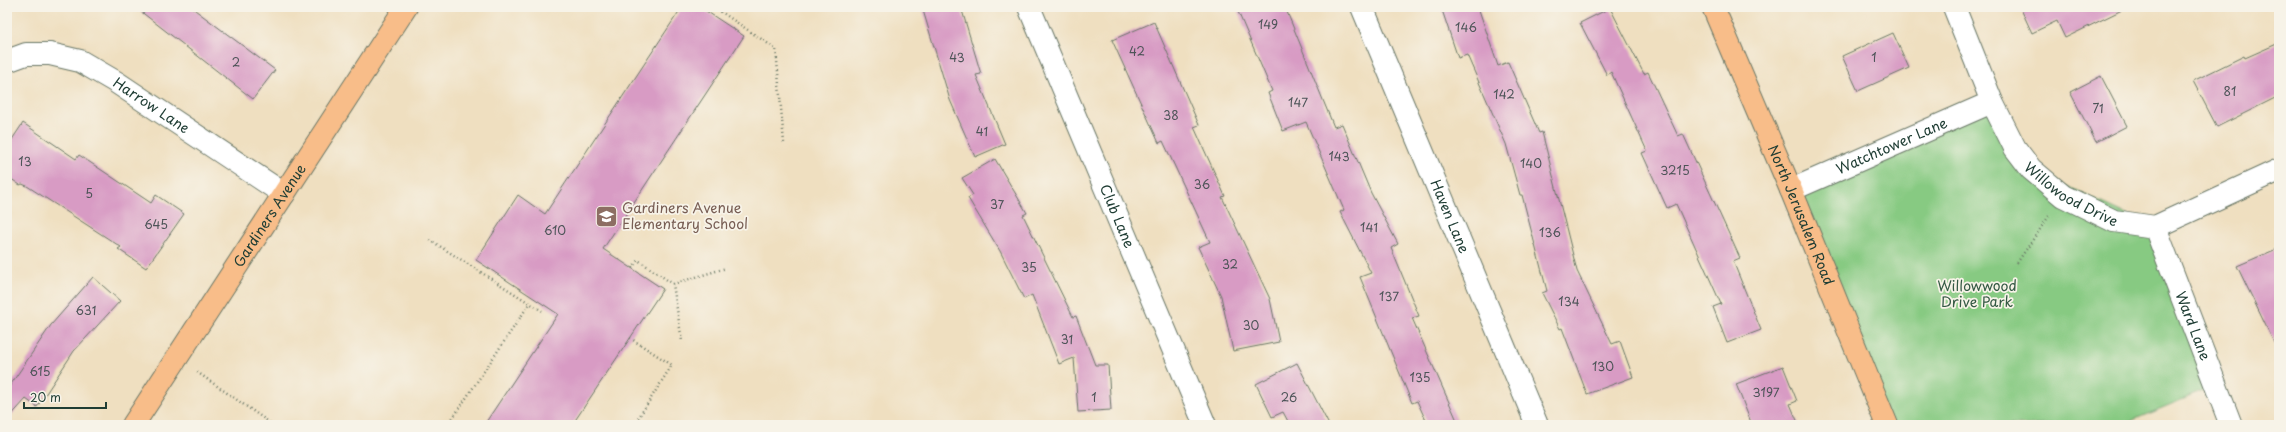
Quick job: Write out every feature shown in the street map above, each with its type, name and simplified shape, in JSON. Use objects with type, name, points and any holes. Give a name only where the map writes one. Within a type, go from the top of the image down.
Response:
[{"type":"main road","name":"Gardiners Avenue","points":[[133,425],[406,7]]},
{"type":"main road","name":"North Jerusalem Road","points":[[1712,7],[1791,190],[1888,425]]},
{"type":"street","name":"Club Lane","points":[[1029,7],[1205,425]]},
{"type":"street","name":"Haven Lane","points":[[1362,7],[1537,425]]},
{"type":"street","name":"Willowood Drive","points":[[1954,7],[1992,102],[2015,148],[2031,169],[2062,196],[2114,221],[2155,227]]},
{"type":"street","name":"Harrow Lane","points":[[7,61],[26,54],[50,54],[80,61],[116,82],[284,194]]},
{"type":"street","name":"Watchtower Lane","points":[[1791,190],[1992,102]]},
{"type":"street","points":[[2155,227],[2279,170]]},
{"type":"street","name":"Ward Lane","points":[[2155,227],[2231,425]]},
{"type":"path","points":[[714,7],[776,49],[784,143]]},
{"type":"path","points":[[2016,263],[2062,196]]},
{"type":"path","points":[[430,240],[542,311]]},
{"type":"path","points":[[632,268],[638,260],[673,284],[682,341]]},
{"type":"path","points":[[673,284],[726,268]]},
{"type":"path","points":[[448,425],[530,303]]},
{"type":"path","points":[[630,338],[672,365],[634,425]]},
{"type":"path","points":[[177,358],[273,425]]},
{"type":"green space","name":"Willowwood Drive Park","points":[[1989,102],[2029,169],[2155,228],[2215,386],[2121,425],[1891,425],[1794,190]]},
{"type":"building","points":[[135,7],[191,7],[275,70],[253,99]]},
{"type":"building","points":[[682,7],[700,7],[744,36],[603,249],[663,289],[572,425],[484,425],[558,314],[476,260],[518,195],[545,214]]},
{"type":"building","points":[[922,7],[961,7],[981,74],[976,75],[1005,144],[975,157],[950,100]]},
{"type":"building","points":[[1236,7],[1285,7],[1334,127],[1342,124],[1371,193],[1398,244],[1391,248],[1419,316],[1412,318],[1459,425],[1428,425],[1417,401],[1412,403],[1360,277],[1371,273],[1340,212],[1344,210],[1306,122],[1283,131],[1268,93],[1272,91]]},
{"type":"building","points":[[1441,7],[1478,7],[1498,66],[1508,62],[1539,133],[1542,132],[1577,271],[1612,344],[1620,341],[1633,377],[1587,394],[1562,328],[1560,329],[1542,293],[1547,291],[1522,195],[1520,195],[1506,144],[1467,55],[1458,58]]},
{"type":"building","points":[[2020,7],[2128,7],[2065,38],[2057,21],[2032,33]]},
{"type":"building","points":[[1610,8],[1644,74],[1648,72],[1678,136],[1683,134],[1740,258],[1733,261],[1761,330],[1727,343],[1713,307],[1721,304],[1676,204],[1667,208],[1642,153],[1647,151],[1611,72],[1607,75],[1580,23]]},
{"type":"building","points":[[1154,22],[1199,125],[1194,127],[1225,196],[1222,197],[1270,299],[1279,342],[1233,351],[1221,296],[1198,247],[1210,242],[1163,141],[1159,143],[1112,40]]},
{"type":"building","points":[[1893,33],[1909,68],[1858,91],[1842,56]]},
{"type":"building","points":[[2279,43],[2279,96],[2217,127],[2193,81],[2244,56],[2245,58]]},
{"type":"building","points":[[2101,76],[2127,126],[2096,142],[2070,92]]},
{"type":"building","points":[[23,123],[76,159],[79,155],[151,203],[156,195],[184,214],[146,268],[118,249],[121,247],[27,186],[22,184],[20,185],[7,176],[7,147]]},
{"type":"building","points":[[995,159],[1027,213],[1023,215],[1073,317],[1076,316],[1095,365],[1108,365],[1111,410],[1078,412],[1074,358],[1059,364],[1032,295],[1024,299],[1000,251],[968,198],[973,195],[962,178]]},
{"type":"building","points":[[2279,248],[2279,353],[2237,266]]},
{"type":"building","points":[[93,277],[120,301],[74,351],[37,407],[26,399],[7,420],[7,390],[51,325]]},
{"type":"building","points":[[1297,363],[1329,425],[1290,425],[1283,412],[1272,417],[1256,384]]},
{"type":"building","points":[[1783,366],[1797,401],[1790,404],[1799,425],[1752,425],[1736,384]]},
{"type":"place","name":"Gardiners Avenue Elementary School","points":[[607,216]]}]
